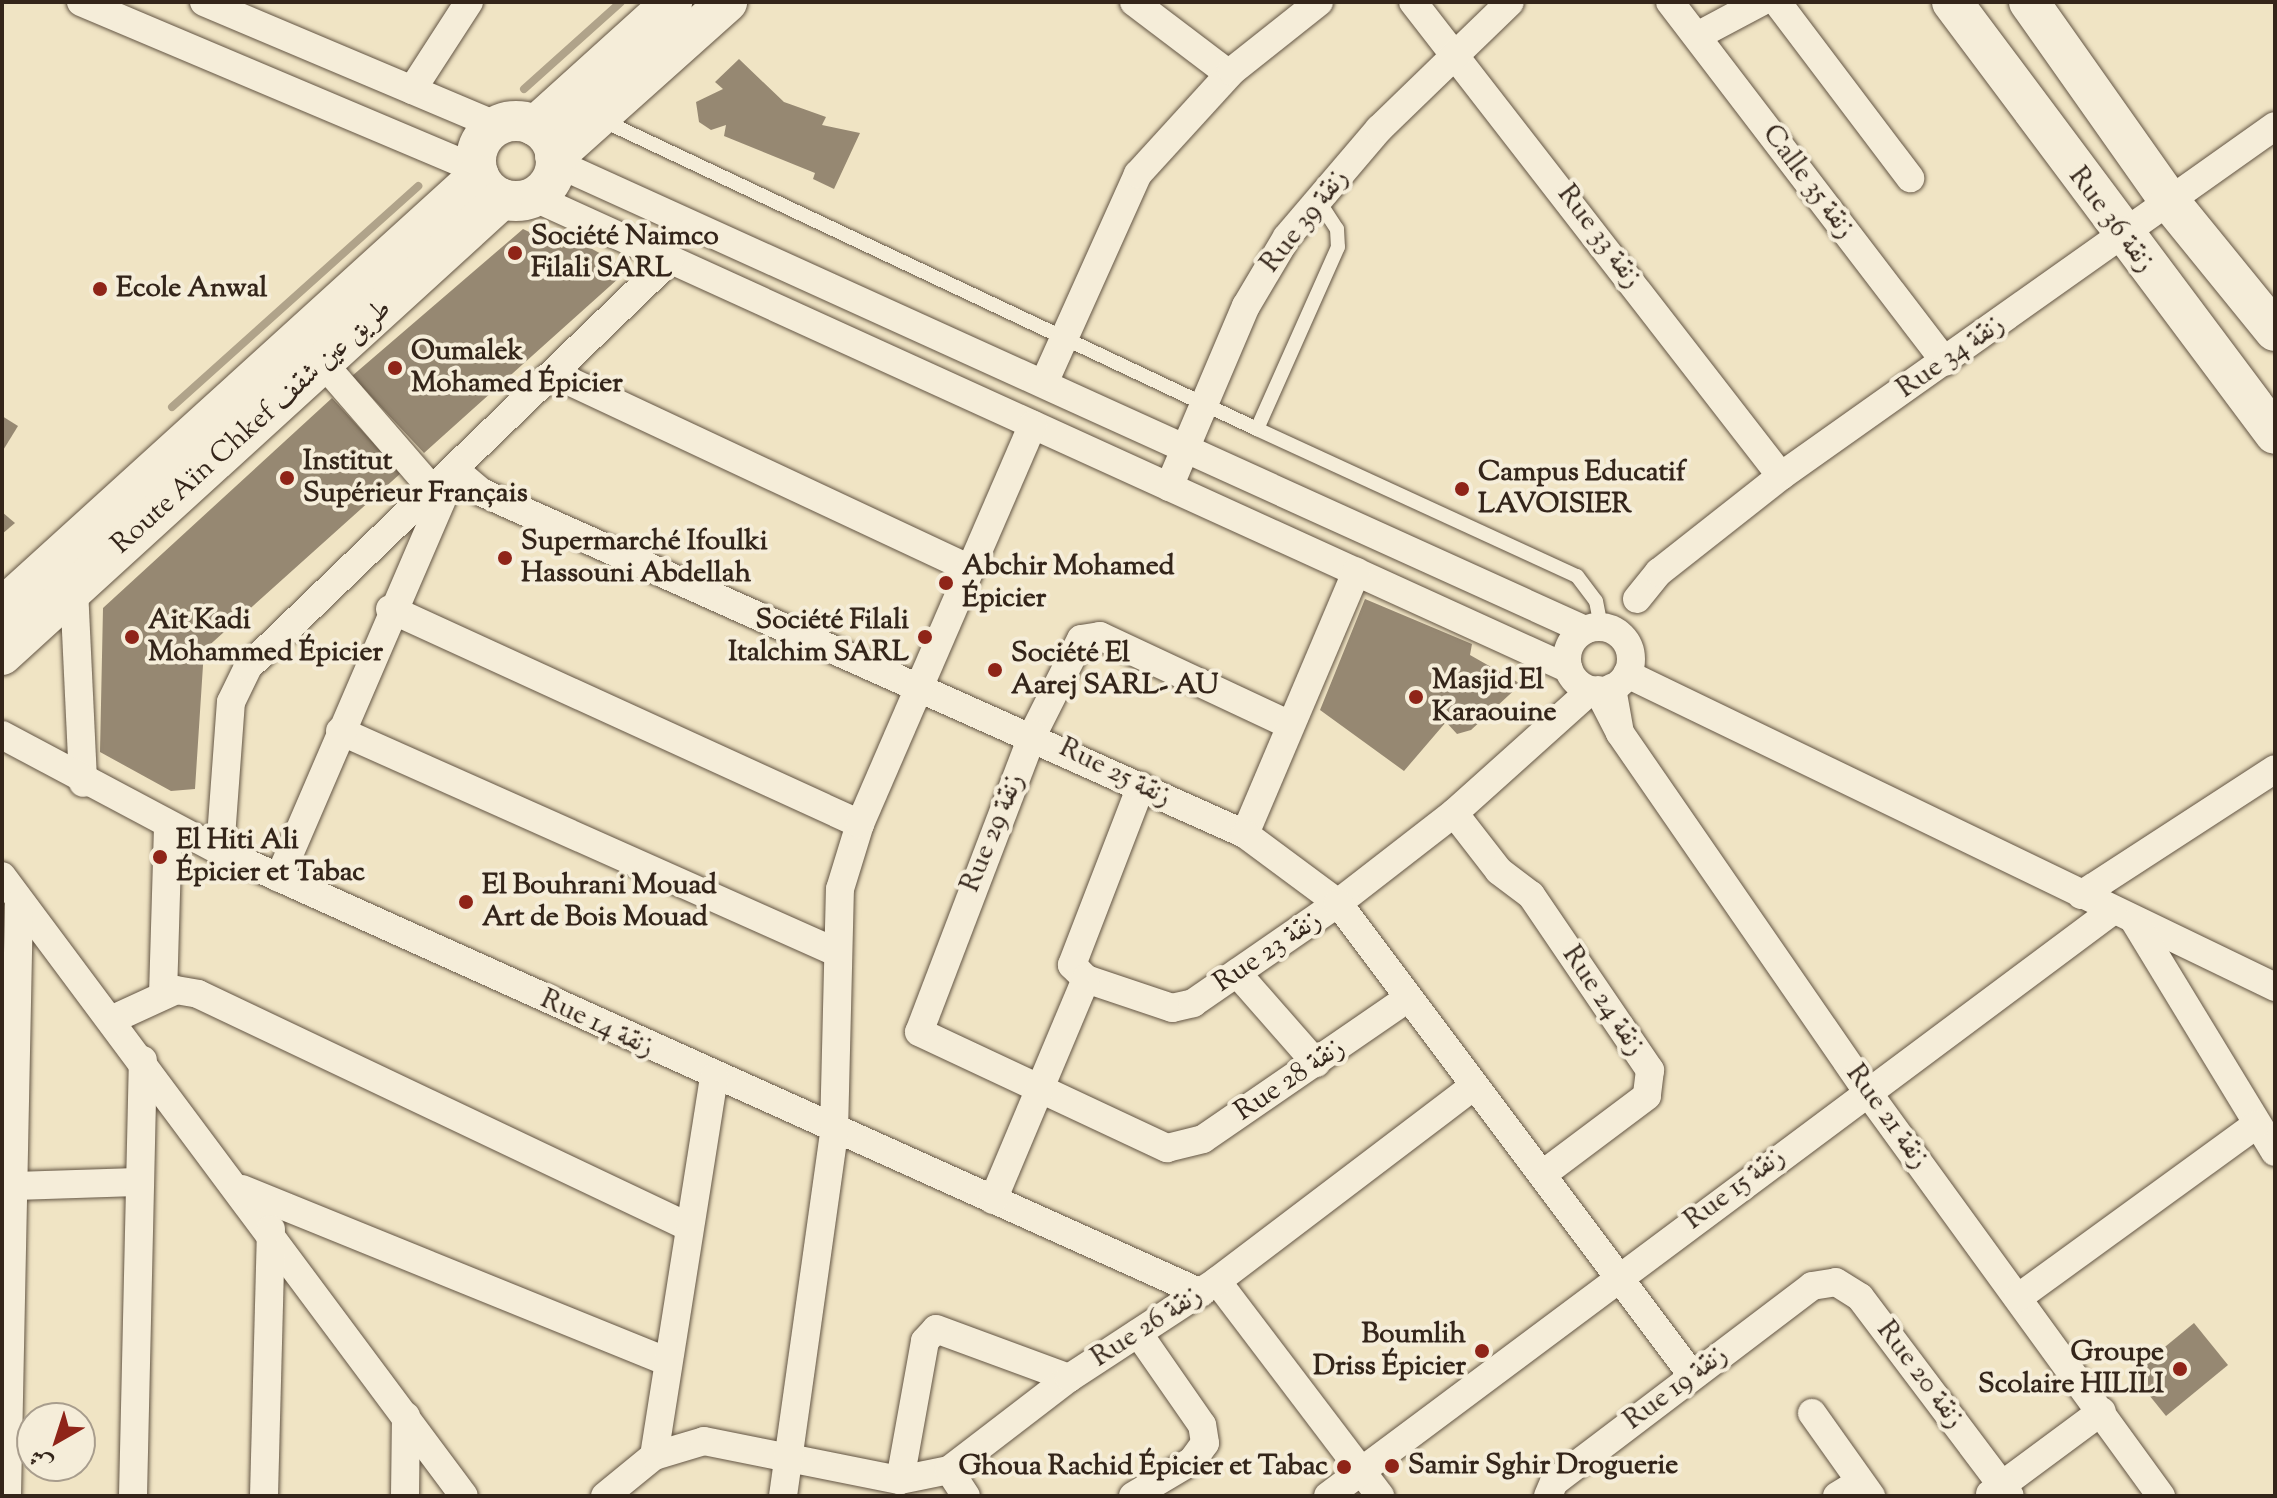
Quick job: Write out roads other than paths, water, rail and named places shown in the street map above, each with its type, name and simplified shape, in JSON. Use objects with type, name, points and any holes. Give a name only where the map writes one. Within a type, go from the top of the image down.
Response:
[{"type":"main road","points":[[536,143],[672,2]]},
{"type":"main road","points":[[536,143],[549,184],[498,185],[480,146],[536,143],[598,118],[727,2]]},
{"type":"main road","name":"Rue 36 زنقة","points":[[1952,2],[2122,238],[2275,434]]},
{"type":"main road","name":"Rue 36 زنقة","points":[[2029,2],[2170,202],[2275,331]]},
{"type":"main road","name":"Route Aïn Chkef طريق عين شقف","points":[[2,655],[322,362],[498,185]]},
{"type":"main road","name":"Route Aïn Chkef طريق عين شقف","points":[[2,608],[498,185]]},
{"type":"street","points":[[81,2],[670,260],[1569,669],[2081,895],[2275,987]]},
{"type":"street","points":[[204,2],[536,143],[1186,448],[1605,632]]},
{"type":"street","points":[[412,90],[469,2]]},
{"type":"street","points":[[1134,2],[1229,74]]},
{"type":"street","points":[[1044,383],[1138,174],[1229,74],[1319,2]]},
{"type":"street","name":"Rue 33 زنقة","points":[[1413,2],[1456,49],[1781,476]]},
{"type":"street","name":"Rue 39 زنقة","points":[[1169,487],[1262,274],[1318,200],[1456,49],[1510,2]]},
{"type":"street","name":"Calle 35 زنقة","points":[[1670,2],[1945,362]]},
{"type":"street","points":[[1697,36],[1761,2]]},
{"type":"street","points":[[1777,2],[1910,178]]},
{"type":"street","name":"Rue 34 زنقة","points":[[1605,632],[1659,572],[1781,476],[2122,238],[2275,126]]},
{"type":"street","points":[[220,851],[228,727],[239,680],[670,260]]},
{"type":"street","points":[[322,362],[432,489]]},
{"type":"street","points":[[554,374],[971,569]]},
{"type":"street","points":[[783,1496],[834,1132],[840,889],[860,824],[1033,425]]},
{"type":"street","points":[[279,878],[390,609],[455,470]]},
{"type":"street","name":"Rue 25 زنقة","points":[[455,470],[481,492],[1033,734],[1245,834],[1338,903],[1620,1276]]},
{"type":"street","points":[[1245,834],[1356,572]]},
{"type":"street","points":[[74,589],[83,783]]},
{"type":"street","points":[[390,609],[860,824]]},
{"type":"street","points":[[1569,669],[1568,648],[1605,632]]},
{"type":"street","points":[[1605,632],[1607,685]]},
{"type":"street","name":"Rue 29 زنقة","points":[[1038,1089],[928,1042],[918,1021],[1071,647],[1100,636],[1290,725]]},
{"type":"street","name":"Rue 21 زنقة","points":[[1607,685],[1620,733],[1866,1090],[2161,1496]]},
{"type":"street","name":"Rue 23 زنقة","points":[[1086,979],[1172,1008],[1193,1003],[1338,903],[1454,813],[1607,685]]},
{"type":"street","points":[[340,731],[838,953]]},
{"type":"street","name":"Rue 14 زنقة","points":[[2,735],[83,783],[168,827],[834,1132],[1209,1287],[1362,1470],[1380,1496]]},
{"type":"street","points":[[2081,895],[2275,769]]},
{"type":"street","points":[[993,1200],[1086,979],[1072,955],[1141,786]]},
{"type":"street","name":"Rue 24 زنقة","points":[[1454,813],[1499,871],[1531,895],[1650,1070],[1647,1096],[1543,1174]]},
{"type":"street","points":[[163,995],[168,827]]},
{"type":"street","points":[[2,876],[19,904],[113,1019],[242,1189],[464,1496]]},
{"type":"street","points":[[5,1490],[15,1186],[19,904]]},
{"type":"street","points":[[2123,917],[2275,1152]]},
{"type":"street","name":"Rue 15 زنقة","points":[[1362,1470],[1866,1090],[2123,917]]},
{"type":"street","points":[[1237,973],[1316,1063]]},
{"type":"street","points":[[113,1019],[163,995],[198,994],[689,1227]]},
{"type":"street","name":"Rue 28 زنقة","points":[[1038,1089],[1167,1148],[1203,1139],[1408,998]]},
{"type":"street","points":[[133,1496],[137,1182],[143,1060]]},
{"type":"street","points":[[605,1496],[654,1456],[666,1361],[714,1077]]},
{"type":"street","name":"Rue 26 زنقة","points":[[654,1456],[704,1441],[900,1480],[949,1470],[1069,1378],[1209,1287],[1474,1086]]},
{"type":"street","points":[[2019,1297],[2256,1125]]},
{"type":"street","points":[[15,1186],[137,1182]]},
{"type":"street","points":[[242,1189],[666,1361]]},
{"type":"street","points":[[264,1496],[271,1229]]},
{"type":"street","points":[[1620,1276],[1692,1375]]},
{"type":"street","name":"Rue 20 زنقة","points":[[1812,1286],[1836,1282],[1860,1297],[2000,1492]]},
{"type":"street","name":"Rue 19 زنقة","points":[[1548,1496],[1554,1482],[1812,1286]]},
{"type":"street","points":[[900,1480],[925,1341],[936,1329],[1069,1378]]},
{"type":"street","points":[[1133,1496],[1192,1461],[1205,1443],[1202,1425],[1138,1333]]},
{"type":"street","points":[[2000,1492],[2102,1411]]},
{"type":"street","points":[[1812,1413],[1856,1491]]},
{"type":"street","points":[[405,1496],[406,1416]]},
{"type":"street","points":[[949,1470],[966,1496]]},
{"type":"street","points":[[1328,1496],[1362,1470]]},
{"type":"lane","points":[[598,118],[1257,429],[1577,576],[1596,601],[1605,632]]},
{"type":"lane","points":[[1257,429],[1338,247],[1337,229],[1318,200]]},
{"type":"waterway","points":[[524,89],[621,2]]},
{"type":"waterway","points":[[172,407],[418,186]]},
{"type":"place","name":"Société Naimco Filali SARL","points":[[515,253]]},
{"type":"place","name":"Ecole Anwal","points":[[100,289]]},
{"type":"place","name":"Oumalek Mohamed Épicier","points":[[395,368]]},
{"type":"place","name":"Institut Supérieur Français","points":[[287,478]]},
{"type":"place","name":"Campus Educatif LAVOISIER","points":[[1462,489]]},
{"type":"place","name":"Supermarché Ifoulki Hassouni Abdellah","points":[[505,558]]},
{"type":"place","name":"Abchir Mohamed Épicier","points":[[946,583]]},
{"type":"place","name":"Ait Kadi Mohammed Épicier","points":[[132,637]]},
{"type":"place","name":"Société Filali Italchim SARL","points":[[925,637]]},
{"type":"place","name":"Société El Aarej SARL- AU","points":[[995,670]]},
{"type":"place","name":"Masjid El Karaouine","points":[[1416,697]]},
{"type":"place","name":"El Hiti Ali Épicier et Tabac","points":[[160,857]]},
{"type":"place","name":"El Bouhrani Mouad Art de Bois Mouad","points":[[466,902]]},
{"type":"place","name":"Boumlih Driss Épicier","points":[[1482,1351]]},
{"type":"place","name":"Groupe Scolaire HILILI","points":[[2180,1369]]},
{"type":"place","name":"Samir Sghir Droguerie","points":[[1392,1466]]},
{"type":"place","name":"Ghoua Rachid Épicier et Tabac","points":[[1344,1467]]}]
